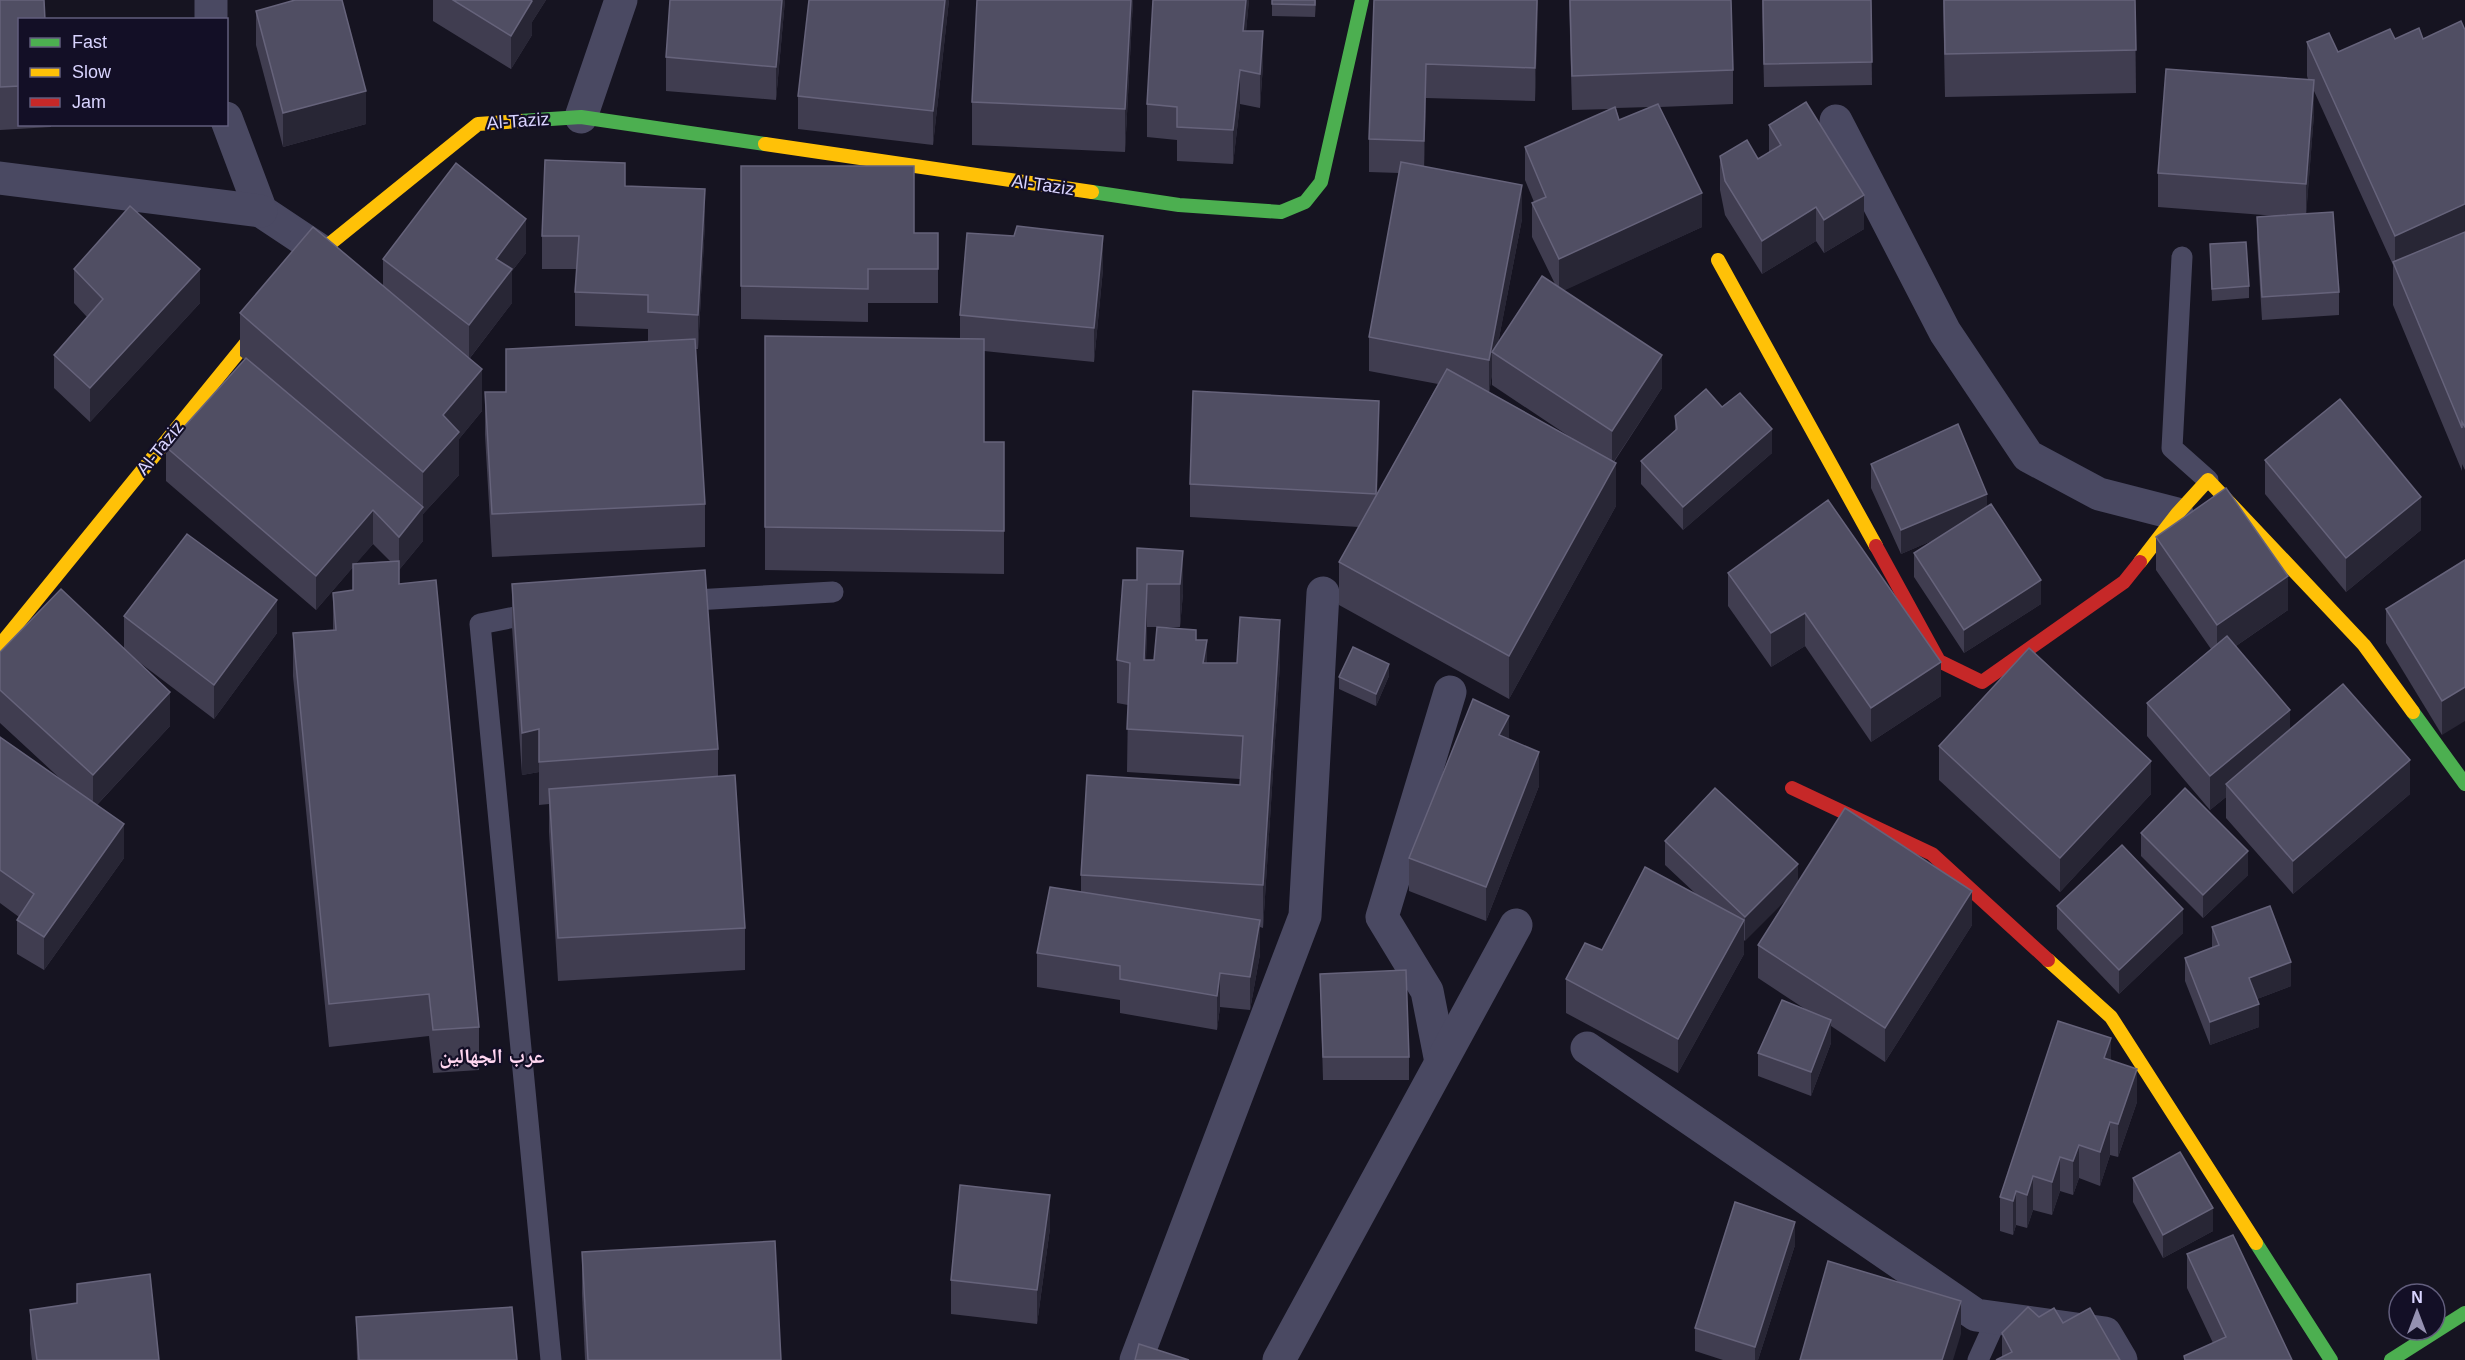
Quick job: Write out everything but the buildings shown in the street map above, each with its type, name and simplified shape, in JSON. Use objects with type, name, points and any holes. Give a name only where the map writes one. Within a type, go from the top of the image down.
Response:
[{"type":"street","points":[[211,0],[211,18]]},
{"type":"street","points":[[581,117],[621,0]]},
{"type":"street","name":"Al-Taziz","points":[[291,288],[321,251],[478,124],[581,117],[1179,205],[1281,212],[1305,202],[1322,182],[1361,6],[1391,0]]},
{"type":"street","points":[[1836,121],[1945,333],[2028,456],[2099,494],[2177,514]]},
{"type":"street","points":[[228,123],[261,211]]},
{"type":"street","points":[[0,177],[261,211],[321,251]]},
{"type":"street","points":[[1719,260],[1939,661],[1982,682],[2124,582],[2177,514],[2208,480],[2364,645],[2465,784]]},
{"type":"street","name":"Al-Taziz","points":[[0,645],[276,306]]},
{"type":"street","points":[[1136,1360],[1305,916],[1323,593]]},
{"type":"street","points":[[1441,1062],[1427,992],[1382,918],[1450,692]]},
{"type":"street","points":[[1792,788],[1932,854],[2111,1017],[2331,1360]]},
{"type":"street","points":[[1279,1360],[1516,925]]},
{"type":"street","points":[[1587,1048],[1976,1316],[2105,1333],[2121,1360]]},
{"type":"street","points":[[2391,1360],[2465,1313]]},
{"type":"lane","points":[[2182,257],[2172,448],[2208,480]]},
{"type":"lane","points":[[657,602],[833,592]]},
{"type":"lane","points":[[551,1360],[480,624],[563,607]]},
{"type":"lane","points":[[1978,1360],[1997,1318]]},
{"type":"traffic: fast","points":[[1092,192],[1179,205],[1281,212],[1305,202],[1321,182],[1362,0]]},
{"type":"traffic: fast","points":[[520,121],[581,117],[765,144]]},
{"type":"traffic: fast","points":[[2413,712],[2465,784]]},
{"type":"traffic: fast","points":[[2256,1243],[2331,1360]]},
{"type":"traffic: fast","points":[[2391,1360],[2465,1313]]},
{"type":"traffic: slow","points":[[300,276],[321,251],[478,124],[520,121]]},
{"type":"traffic: slow","points":[[765,144],[1092,192]]},
{"type":"traffic: slow","points":[[1718,260],[1876,546]]},
{"type":"traffic: slow","points":[[0,645],[268,316]]},
{"type":"traffic: slow","points":[[2140,562],[2177,514],[2208,480],[2364,645],[2413,712]]},
{"type":"traffic: slow","points":[[2048,960],[2111,1017],[2256,1243]]},
{"type":"traffic: jam","points":[[1876,546],[1939,661],[1982,682],[2124,582],[2140,562]]},
{"type":"traffic: jam","points":[[1792,788],[1932,854],[2048,960]]},
{"type":"district","name":"عرب الجهالين","points":[[492,1055]]}]
